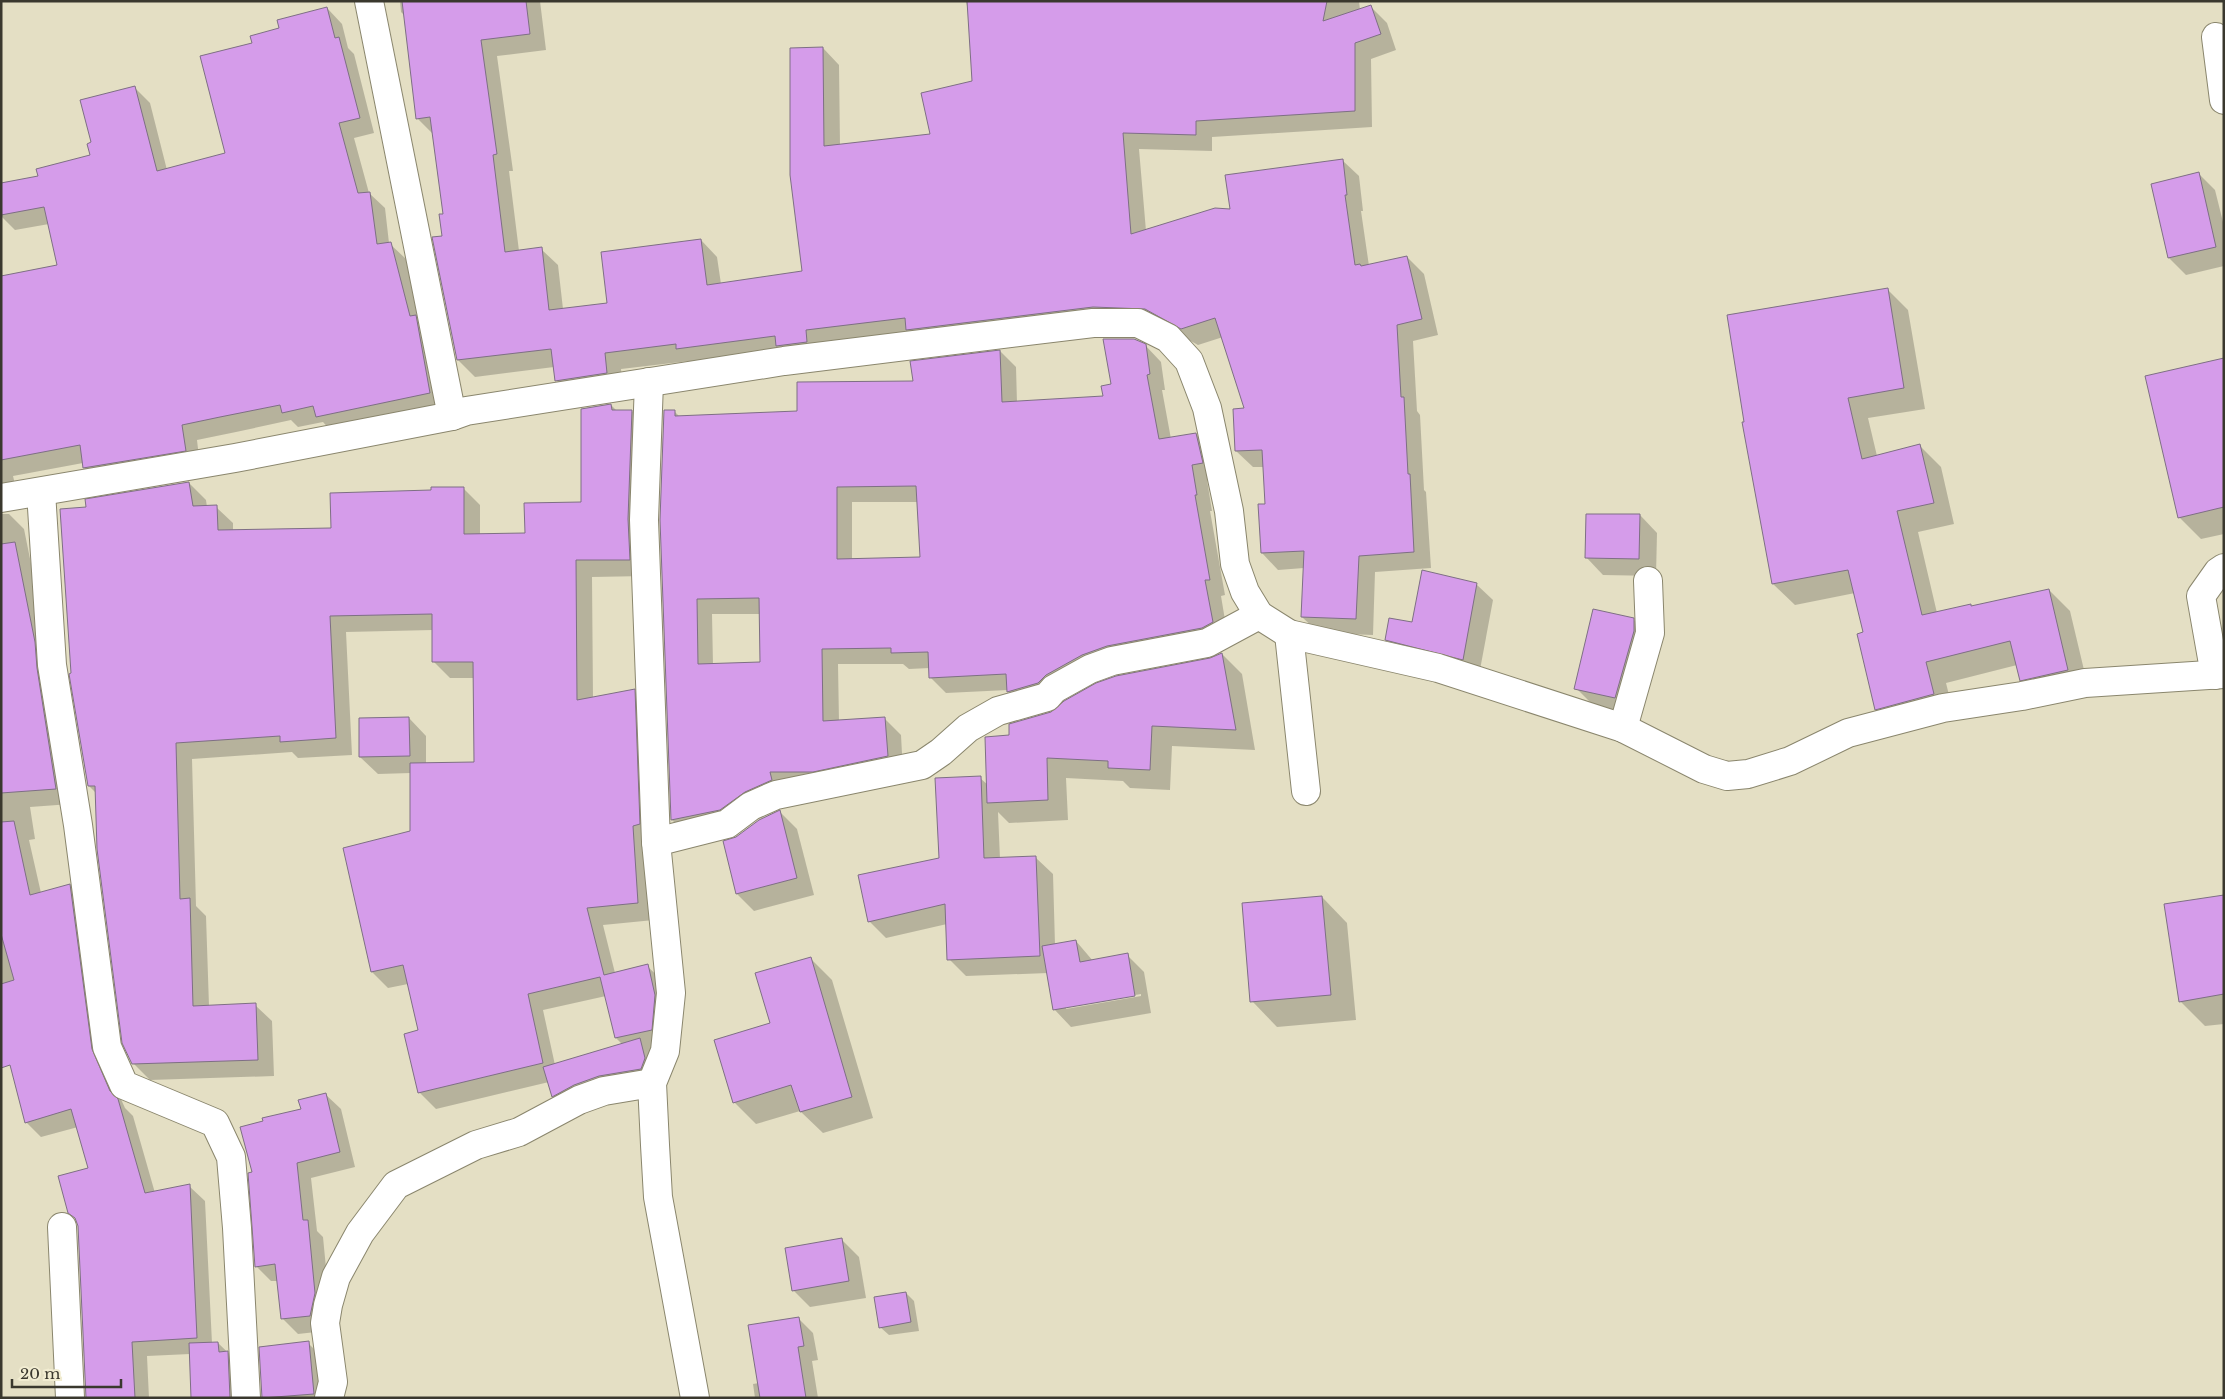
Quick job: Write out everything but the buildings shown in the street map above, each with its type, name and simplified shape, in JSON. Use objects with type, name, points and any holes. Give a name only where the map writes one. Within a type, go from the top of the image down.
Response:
[{"type":"street","points":[[369,1],[452,416]]},
{"type":"street","points":[[2216,37],[2224,100]]},
{"type":"street","points":[[1,498],[235,458],[452,416],[466,411],[784,361],[1093,323],[1138,322],[1168,338],[1189,361],[1208,408],[1229,511],[1235,564],[1245,592],[1259,615],[1289,634],[1438,668],[1530,696],[1622,728],[1704,769],[1727,776],[1748,774],[1790,761],[1848,734],[1943,708],[2022,696],[2085,683],[2219,674],[2201,596],[2218,572],[2224,568]]},
{"type":"street","points":[[649,382],[644,520],[656,842],[672,993],[664,1051],[652,1083],[658,1197],[695,1398]]},
{"type":"street","points":[[41,492],[52,665],[78,825],[107,1047],[124,1085],[215,1124],[231,1157],[237,1228],[246,1398]]},
{"type":"street","points":[[1622,728],[1650,633],[1648,581]]},
{"type":"street","points":[[656,842],[727,824],[751,806],[776,795],[922,765],[976,724],[998,711],[1047,698],[1054,689],[1090,669],[1112,661],[1207,642],[1259,615]]},
{"type":"street","points":[[1289,634],[1306,791]]},
{"type":"street","points":[[329,1398],[333,1382],[325,1323],[328,1304],[336,1277],[360,1233],[396,1185],[476,1145],[519,1132],[579,1100],[604,1090],[652,1083]]},
{"type":"street","points":[[62,1227],[70,1398]]}]
